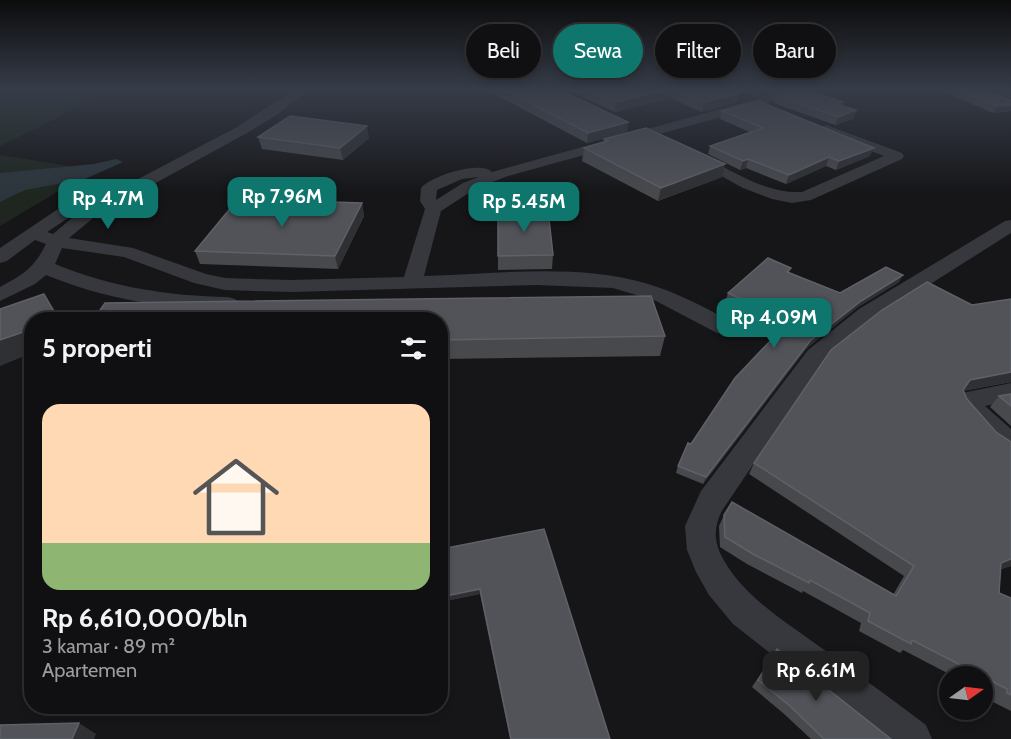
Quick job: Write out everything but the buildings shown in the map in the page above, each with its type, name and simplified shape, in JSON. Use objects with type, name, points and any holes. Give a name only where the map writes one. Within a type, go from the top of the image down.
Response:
[{"type":"street","points":[[0,257],[64,211],[224,124]]},
{"type":"street","points":[[0,295],[28,280],[44,267],[56,241],[68,228],[91,211],[251,124]]},
{"type":"street","points":[[625,124],[665,143]]},
{"type":"street","points":[[412,284],[433,209],[428,201],[429,188],[451,177],[475,172],[503,172],[679,124]]},
{"type":"street","points":[[685,153],[771,193],[790,198],[805,196],[897,156],[815,124]]},
{"type":"street","points":[[912,739],[745,612],[724,588],[711,565],[701,542],[700,523],[712,500],[816,355],[867,314],[1011,225]]},
{"type":"street","points":[[33,233],[56,241],[126,252],[201,279],[225,284],[291,286],[537,279],[571,279],[626,284],[658,294],[725,328]]},
{"type":"street","points":[[44,267],[89,285],[175,301],[222,303],[425,302]]},
{"type":"street","points":[[1011,392],[971,399],[969,402],[972,409],[1011,445]]},
{"type":"shaded area","points":[[0,124],[43,124],[0,146]]},
{"type":"shaded area","points":[[0,155],[94,170],[0,226]]},
{"type":"shaded area","points":[[116,159],[123,162],[85,179],[25,190],[0,202],[0,173],[94,164]]}]
